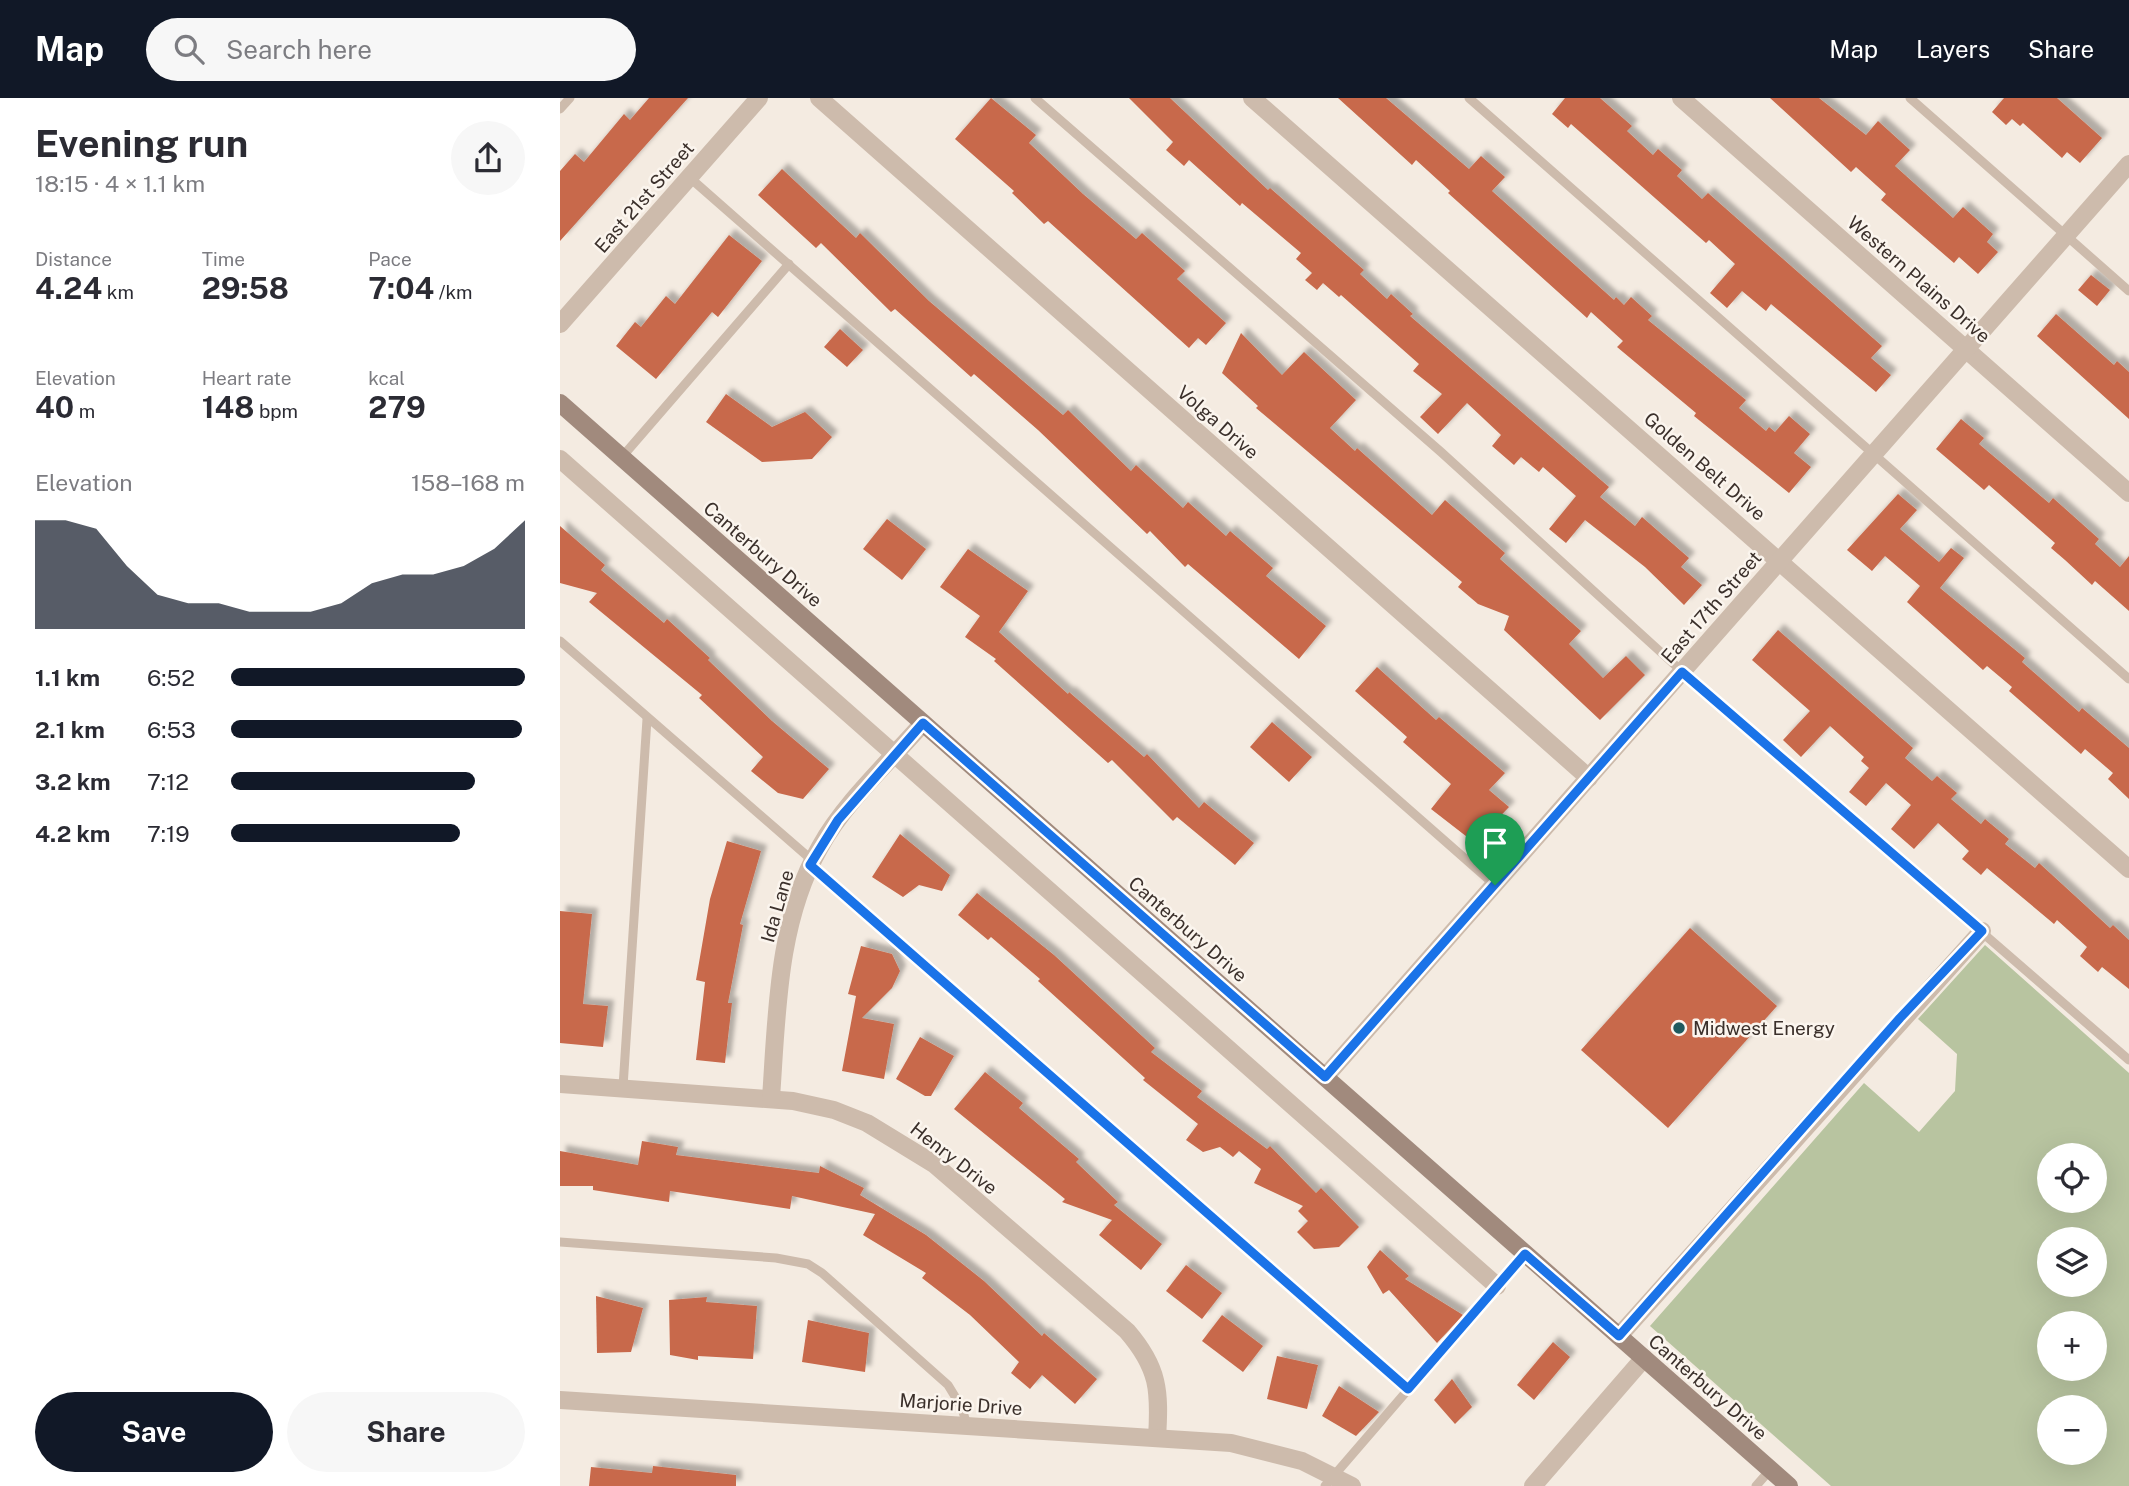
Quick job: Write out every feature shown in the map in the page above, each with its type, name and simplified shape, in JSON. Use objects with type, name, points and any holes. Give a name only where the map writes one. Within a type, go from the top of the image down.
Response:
[{"type":"main road","name":"Canterbury Drive","points":[[560,403],[1789,1486]]},
{"type":"street","name":"East 21st Street","points":[[560,324],[759,98]]},
{"type":"street","name":"Volga Drive","points":[[819,98],[1589,778]]},
{"type":"street","name":"Golden Belt Drive","points":[[1252,98],[1781,560],[2129,869]]},
{"type":"street","name":"Western Plains Drive","points":[[1681,98],[2129,493]]},
{"type":"street","name":"East 17th Street","points":[[1325,1077],[2129,164]]},
{"type":"street","points":[[560,459],[1497,1286]]},
{"type":"street","name":"Ida Lane","points":[[771,1098],[780,976],[797,900],[812,863],[838,820],[923,723]]},
{"type":"street","points":[[1619,1336],[1900,1018],[1982,931]]},
{"type":"street","name":"Henry Drive","points":[[560,1084],[771,1098],[834,1110],[902,1142],[933,1164],[1127,1331],[1150,1363],[1158,1382],[1157,1438]]},
{"type":"street","points":[[1533,1486],[1643,1358]]},
{"type":"street","name":"Marjorie Drive","points":[[560,1400],[1231,1443],[1265,1450],[1330,1481],[1352,1486]]},
{"type":"lane","points":[[560,109],[569,98]]},
{"type":"lane","points":[[1035,98],[1441,452],[1682,672],[2129,1060]]},
{"type":"lane","points":[[1469,98],[2129,679]]},
{"type":"lane","points":[[1910,98],[2129,291]]},
{"type":"lane","points":[[690,177],[1495,885]]},
{"type":"lane","points":[[622,457],[789,264]]},
{"type":"lane","points":[[560,641],[1408,1389]]},
{"type":"lane","points":[[623,1087],[647,719]]},
{"type":"lane","points":[[560,1241],[776,1258],[808,1264],[828,1278],[948,1385],[962,1408],[967,1426]]},
{"type":"lane","points":[[1330,1481],[1525,1254]]},
{"type":"lane","points":[[1756,1486],[1770,1470]]},
{"type":"green space","points":[[1985,945],[2129,1073],[2129,1486],[1831,1486],[1650,1326],[1864,1083],[1919,1132],[1955,1091],[1957,1054],[1918,1019]]},
{"type":"building","points":[[649,98],[688,98],[560,241],[560,171],[575,154],[584,162],[624,114],[630,120]]},
{"type":"building","points":[[991,98],[1036,135],[1029,143],[1083,194],[1136,239],[1142,233],[1185,271],[1177,279],[1226,323],[1206,345],[1198,338],[1189,348],[1048,221],[1044,224],[1012,193],[1014,191],[955,139]]},
{"type":"building","points":[[1129,98],[1170,98],[1268,190],[1270,188],[1364,270],[1360,274],[1387,299],[1391,294],[1413,314],[1410,316],[1609,487],[1600,497],[1635,526],[1642,517],[1689,558],[1681,567],[1702,585],[1684,605],[1645,567],[1585,520],[1566,543],[1549,529],[1576,496],[1543,467],[1539,472],[1521,457],[1514,465],[1492,446],[1501,435],[1467,403],[1438,434],[1420,417],[1442,394],[1413,371],[1419,364],[1341,295],[1339,297],[1323,283],[1317,290],[1305,280],[1312,273],[1296,259],[1301,253],[1242,203],[1240,206],[1189,160],[1184,166],[1166,150],[1173,142]]},
{"type":"building","points":[[1338,98],[1386,98],[1469,169],[1481,156],[1505,177],[1492,191],[1614,300],[1616,297],[1624,305],[1631,297],[1652,316],[1648,320],[1746,400],[1739,408],[1766,431],[1769,427],[1775,432],[1789,416],[1810,434],[1794,453],[1811,467],[1789,493],[1694,416],[1696,413],[1617,347],[1623,341],[1591,312],[1587,318],[1448,193],[1450,191],[1416,160],[1412,165]]},
{"type":"building","points":[[1565,98],[1600,98],[1632,126],[1627,131],[1653,155],[1658,149],[1682,170],[1677,176],[1702,199],[1708,193],[1882,346],[1871,358],[1891,375],[1876,392],[1771,304],[1766,311],[1742,291],[1727,308],[1710,293],[1735,264],[1709,240],[1706,243],[1571,124],[1568,128],[1552,114]]},
{"type":"building","points":[[1770,98],[1819,98],[1866,135],[1878,121],[1910,150],[1895,166],[1953,218],[1963,207],[1993,234],[1987,242],[1998,252],[1978,274],[1959,257],[1954,263],[1881,200],[1886,194],[1856,167],[1851,172]]},
{"type":"building","points":[[2004,98],[2057,98],[2102,138],[2080,163],[2067,152],[2062,158],[2023,123],[2020,126],[2012,119],[2006,125],[1992,112]]},
{"type":"building","points":[[782,169],[856,238],[860,233],[929,301],[1063,415],[1068,410],[1131,471],[1136,465],[1183,508],[1188,502],[1226,536],[1230,531],[1273,568],[1266,576],[1326,626],[1299,659],[1188,564],[1185,567],[1150,531],[1147,534],[1038,430],[974,374],[971,377],[895,309],[891,312],[821,243],[816,248],[758,195]]},
{"type":"building","points":[[729,235],[762,261],[718,317],[712,312],[656,379],[616,346],[635,322],[641,327],[666,296],[675,304]]},
{"type":"building","points":[[2091,275],[2110,290],[2097,306],[2078,290]]},
{"type":"building","points":[[2056,314],[2114,365],[2117,361],[2129,372],[2129,419],[2037,336]]},
{"type":"building","points":[[840,329],[863,350],[847,367],[824,347]]},
{"type":"building","points":[[1241,333],[1282,375],[1304,352],[1356,400],[1330,428],[1355,451],[1357,448],[1432,515],[1445,500],[1505,553],[1500,559],[1581,631],[1569,644],[1603,678],[1626,656],[1645,675],[1600,720],[1504,630],[1509,616],[1478,604],[1458,587],[1462,582],[1256,408],[1258,406],[1222,373]]},
{"type":"building","points":[[726,394],[772,427],[805,412],[832,437],[812,459],[762,462],[706,422]]},
{"type":"building","points":[[1961,419],[1984,438],[1979,444],[2049,503],[2053,498],[2099,539],[2095,544],[2120,567],[2129,556],[2129,611],[2095,581],[2092,585],[2051,548],[2055,543],[1989,485],[1984,490],[1936,449]]},
{"type":"building","points":[[1898,494],[1917,510],[1900,529],[1939,562],[1951,548],[1964,558],[1940,588],[2025,658],[2022,662],[2079,712],[2082,708],[2129,748],[2129,799],[2108,779],[2113,773],[2085,749],[2081,754],[2009,691],[2012,687],[1987,666],[1983,670],[1907,602],[1920,586],[1885,556],[1872,571],[1847,550]]},
{"type":"building","points":[[887,519],[926,549],[902,580],[863,549]]},
{"type":"building","points":[[560,526],[605,565],[601,570],[664,623],[667,619],[772,721],[829,769],[803,799],[778,793],[751,771],[763,757],[699,698],[702,695],[589,602],[597,593],[560,583]]},
{"type":"building","points":[[968,549],[1028,591],[999,632],[1144,757],[1147,754],[1199,808],[1204,802],[1254,843],[1235,865],[1177,817],[1173,821],[1112,760],[1108,763],[994,661],[996,659],[965,637],[980,616],[940,587]]},
{"type":"building","points":[[1778,630],[1913,748],[1905,758],[1932,781],[1937,776],[1957,793],[1951,799],[1981,824],[1985,819],[2009,839],[2005,844],[2035,868],[2039,863],[2110,928],[2113,925],[2129,940],[2129,989],[2102,967],[2098,972],[2080,956],[2087,947],[2057,920],[2054,924],[1987,868],[1981,875],[1962,859],[1969,851],[1938,823],[1914,849],[1891,829],[1911,805],[1886,783],[1866,806],[1849,792],[1869,768],[1861,761],[1864,757],[1830,726],[1801,757],[1783,740],[1810,711],[1752,660]]},
{"type":"building","points":[[1377,667],[1436,720],[1439,717],[1505,773],[1489,790],[1509,807],[1486,831],[1482,828],[1471,840],[1431,809],[1451,784],[1403,742],[1407,737],[1355,691]]},
{"type":"building","points":[[1272,722],[1312,757],[1289,782],[1250,747]]},
{"type":"building","points":[[900,834],[950,875],[942,891],[919,885],[903,897],[872,877]]},
{"type":"building","points":[[727,841],[761,851],[740,924],[743,925],[728,1003],[732,1003],[725,1063],[696,1060],[705,982],[696,980],[710,899]]},
{"type":"building","points":[[977,893],[1054,955],[1155,1048],[1151,1052],[1202,1091],[1197,1097],[1267,1149],[1270,1146],[1316,1193],[1321,1188],[1359,1227],[1339,1247],[1314,1249],[1297,1232],[1308,1221],[1298,1211],[1303,1206],[1254,1183],[1261,1169],[1239,1151],[1233,1157],[1220,1147],[1203,1152],[1186,1140],[1198,1124],[1143,1080],[1145,1078],[1038,981],[1040,979],[991,937],[988,940],[958,915]]},
{"type":"building","points":[[560,911],[592,914],[583,1004],[608,1006],[603,1047],[560,1043]]},
{"type":"building","name":"Midwest Energy","points":[[1690,928],[1777,1006],[1668,1128],[1581,1050]]},
{"type":"building","points":[[861,946],[892,954],[900,971],[892,988],[862,1018],[894,1024],[884,1079],[842,1071],[856,996],[848,994]]},
{"type":"building","points":[[920,1037],[954,1056],[931,1096],[925,1096],[896,1079]]},
{"type":"building","points":[[985,1072],[1023,1103],[1019,1108],[1079,1159],[1076,1162],[1118,1202],[1114,1205],[1162,1244],[1141,1270],[1099,1235],[1112,1220],[1062,1202],[1065,1199],[954,1109]]},
{"type":"building","points":[[642,1141],[678,1147],[676,1155],[819,1173],[820,1166],[864,1188],[860,1195],[926,1235],[984,1281],[1042,1336],[1044,1333],[1097,1379],[1075,1404],[1042,1375],[1030,1389],[1011,1373],[1019,1362],[970,1315],[922,1278],[926,1273],[863,1235],[875,1214],[792,1196],[790,1209],[670,1191],[669,1202],[593,1190],[593,1186],[560,1186],[560,1151],[638,1165]]},
{"type":"building","points":[[1380,1250],[1409,1276],[1405,1279],[1463,1315],[1437,1343],[1389,1290],[1383,1294],[1367,1267]]},
{"type":"building","points":[[1186,1265],[1222,1293],[1202,1319],[1166,1291]]},
{"type":"building","points":[[596,1296],[643,1308],[631,1352],[597,1353]]},
{"type":"building","points":[[707,1297],[706,1302],[757,1306],[753,1359],[698,1356],[698,1360],[670,1355],[669,1300]]},
{"type":"building","points":[[1222,1315],[1263,1346],[1243,1372],[1202,1341]]},
{"type":"building","points":[[808,1320],[869,1333],[865,1372],[802,1362]]},
{"type":"building","points":[[1553,1342],[1570,1357],[1534,1400],[1517,1385]]},
{"type":"building","points":[[1277,1356],[1318,1365],[1307,1409],[1267,1399]]},
{"type":"building","points":[[1452,1379],[1472,1407],[1455,1424],[1434,1400]]},
{"type":"building","points":[[1339,1386],[1379,1412],[1356,1436],[1322,1416]]},
{"type":"building","points":[[653,1466],[736,1475],[736,1486],[589,1486],[591,1467],[652,1473]]},
{"type":"place","name":"Midwest Energy","points":[[1679,1028]]},
{"type":"route","points":[[1682,672],[1982,931],[1900,1018],[1619,1336],[1525,1254],[1408,1389],[810,865],[838,820],[923,723],[1325,1077],[1495,885],[1682,672]]}]
